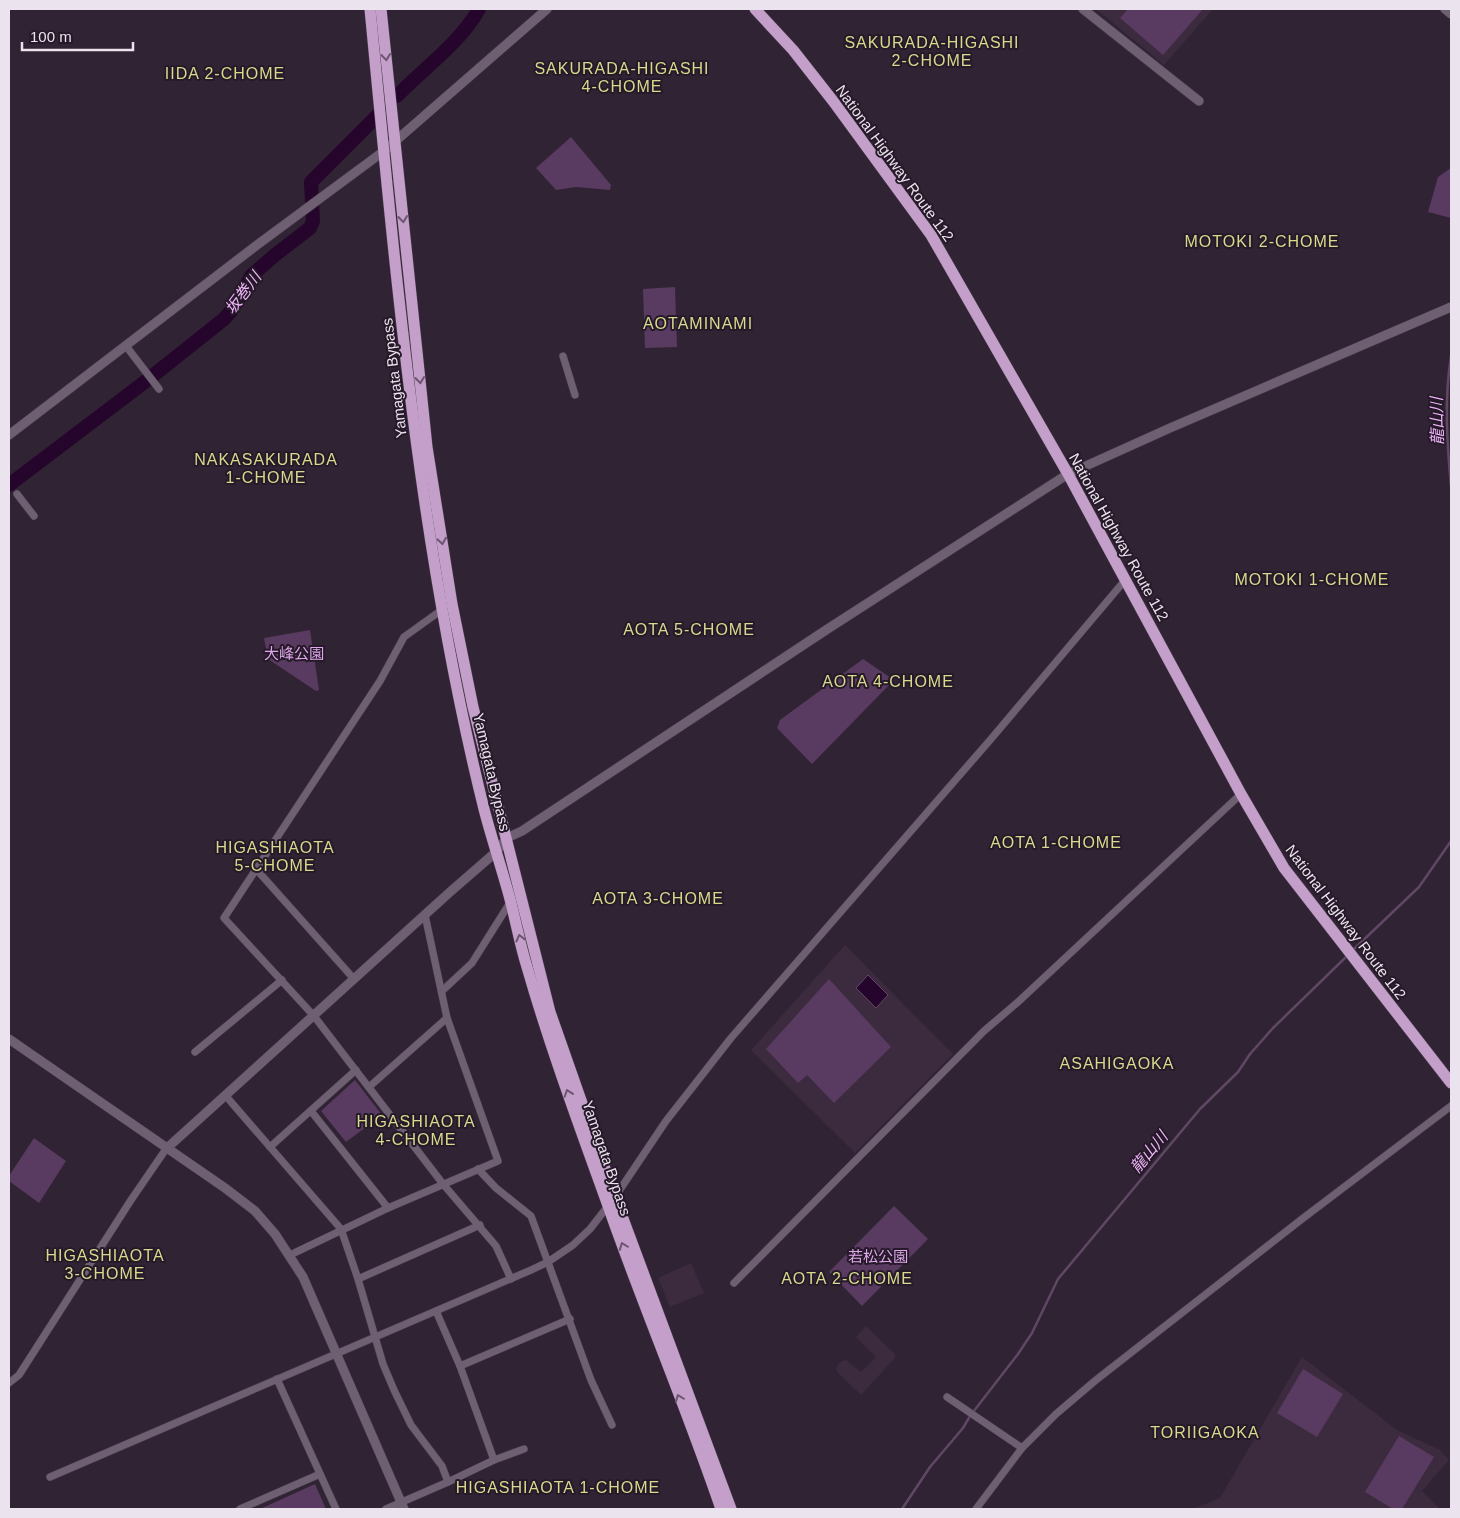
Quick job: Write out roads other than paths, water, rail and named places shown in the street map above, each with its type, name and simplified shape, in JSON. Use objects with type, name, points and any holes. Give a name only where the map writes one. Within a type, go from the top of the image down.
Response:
[{"type":"highway","name":"Yamagata Bypass","points":[[370,9],[416,438],[443,609],[476,774],[511,901],[526,966],[553,1049],[611,1201],[723,1509]]},
{"type":"highway","name":"Yamagata Bypass","points":[[381,9],[427,447],[452,604],[473,707],[550,1012],[611,1201]]},
{"type":"highway","name":"National Highway Route 112","points":[[755,9],[793,50],[833,101],[931,235],[1126,578],[1241,794],[1284,868],[1451,1083]]},
{"type":"street","points":[[9,435],[384,151],[547,9]]},
{"type":"street","points":[[1083,9],[1199,101]]},
{"type":"street","points":[[1445,9],[1451,14]]},
{"type":"street","points":[[9,1383],[19,1375],[131,1200],[166,1149],[496,852],[507,838],[530,826],[833,625],[1068,474],[1194,417],[1451,307]]},
{"type":"street","points":[[126,346],[159,389]]},
{"type":"street","points":[[563,356],[575,395]]},
{"type":"street","points":[[17,494],[34,516]]},
{"type":"street","points":[[50,1477],[511,1279],[548,1262],[573,1245],[590,1229],[666,1121],[731,1038],[992,739],[1126,578]]},
{"type":"street","points":[[443,609],[404,637],[380,681],[224,918],[314,1016],[443,1184],[496,1246],[511,1279]]},
{"type":"street","points":[[734,1283],[973,1042],[1062,962],[1241,794]]},
{"type":"street","points":[[256,869],[354,979]]},
{"type":"street","points":[[442,991],[472,963],[511,901]]},
{"type":"street","points":[[290,1255],[388,1208],[498,1160],[447,1018],[425,915]]},
{"type":"street","points":[[196,1052],[282,980]]},
{"type":"street","points":[[369,1087],[447,1018]]},
{"type":"street","points":[[9,1039],[225,1188],[255,1211],[275,1234],[303,1277],[403,1506]]},
{"type":"street","points":[[270,1147],[356,1070]]},
{"type":"street","points":[[225,1095],[341,1230],[358,1279],[383,1364],[412,1425],[442,1466],[448,1482]]},
{"type":"street","points":[[976,1509],[1022,1448],[1056,1414],[1096,1380],[1302,1219],[1451,1106]]},
{"type":"street","points":[[311,1111],[388,1208]]},
{"type":"street","points":[[478,1169],[496,1188],[531,1216],[591,1380],[612,1425]]},
{"type":"street","points":[[358,1279],[480,1225]]},
{"type":"street","points":[[436,1311],[460,1366],[494,1460]]},
{"type":"street","points":[[460,1366],[570,1319]]},
{"type":"street","points":[[278,1379],[336,1509]]},
{"type":"street","points":[[947,1397],[1022,1448]]},
{"type":"street","points":[[386,1509],[403,1506],[494,1460],[524,1449]]},
{"type":"street","points":[[240,1509],[320,1474]]},
{"type":"waterway","name":"坂巻川","points":[[397,96],[452,44],[479,9]]},
{"type":"waterway","name":"坂巻川","points":[[9,485],[224,319],[232,310],[252,275],[310,228],[313,221],[311,182],[385,108]]},
{"type":"waterway","name":"龍山川","points":[[1451,356],[1447,405],[1447,437],[1451,487]]},
{"type":"waterway","name":"龍山川","points":[[1353,950],[1419,887],[1451,841]]},
{"type":"waterway","name":"龍山川","points":[[902,1509],[930,1467],[963,1428],[970,1416],[1018,1354],[1032,1333],[1058,1279],[1200,1109],[1238,1072],[1250,1054],[1273,1028],[1347,956]]},
{"type":"district","name":"SAKURADA-HIGASHI 2-CHOME","points":[[932,51]]},
{"type":"district","name":"IIDA 2-CHOME","points":[[225,73]]},
{"type":"district","name":"SAKURADA-HIGASHI 4-CHOME","points":[[622,77]]},
{"type":"district","name":"MOTOKI 2-CHOME","points":[[1262,241]]},
{"type":"district","name":"AOTAMINAMI","points":[[698,323]]},
{"type":"district","name":"NAKASAKURADA 1-CHOME","points":[[266,468]]},
{"type":"district","name":"MOTOKI 1-CHOME","points":[[1312,579]]},
{"type":"district","name":"AOTA 5-CHOME","points":[[689,629]]},
{"type":"district","name":"AOTA 4-CHOME","points":[[888,681]]},
{"type":"district","name":"AOTA 1-CHOME","points":[[1056,842]]},
{"type":"district","name":"HIGASHIAOTA 5-CHOME","points":[[275,856]]},
{"type":"district","name":"AOTA 3-CHOME","points":[[658,898]]},
{"type":"district","name":"ASAHIGAOKA","points":[[1117,1063]]},
{"type":"district","name":"HIGASHIAOTA 4-CHOME","points":[[416,1130]]},
{"type":"district","name":"HIGASHIAOTA 3-CHOME","points":[[105,1264]]},
{"type":"district","name":"AOTA 2-CHOME","points":[[847,1278]]},
{"type":"district","name":"TORIIGAOKA","points":[[1205,1432]]},
{"type":"district","name":"HIGASHIAOTA 1-CHOME","points":[[558,1487]]},
{"type":"park label","name":"大峰公園","points":[[294,653]]},
{"type":"park label","name":"若松公園","points":[[878,1256]]}]
